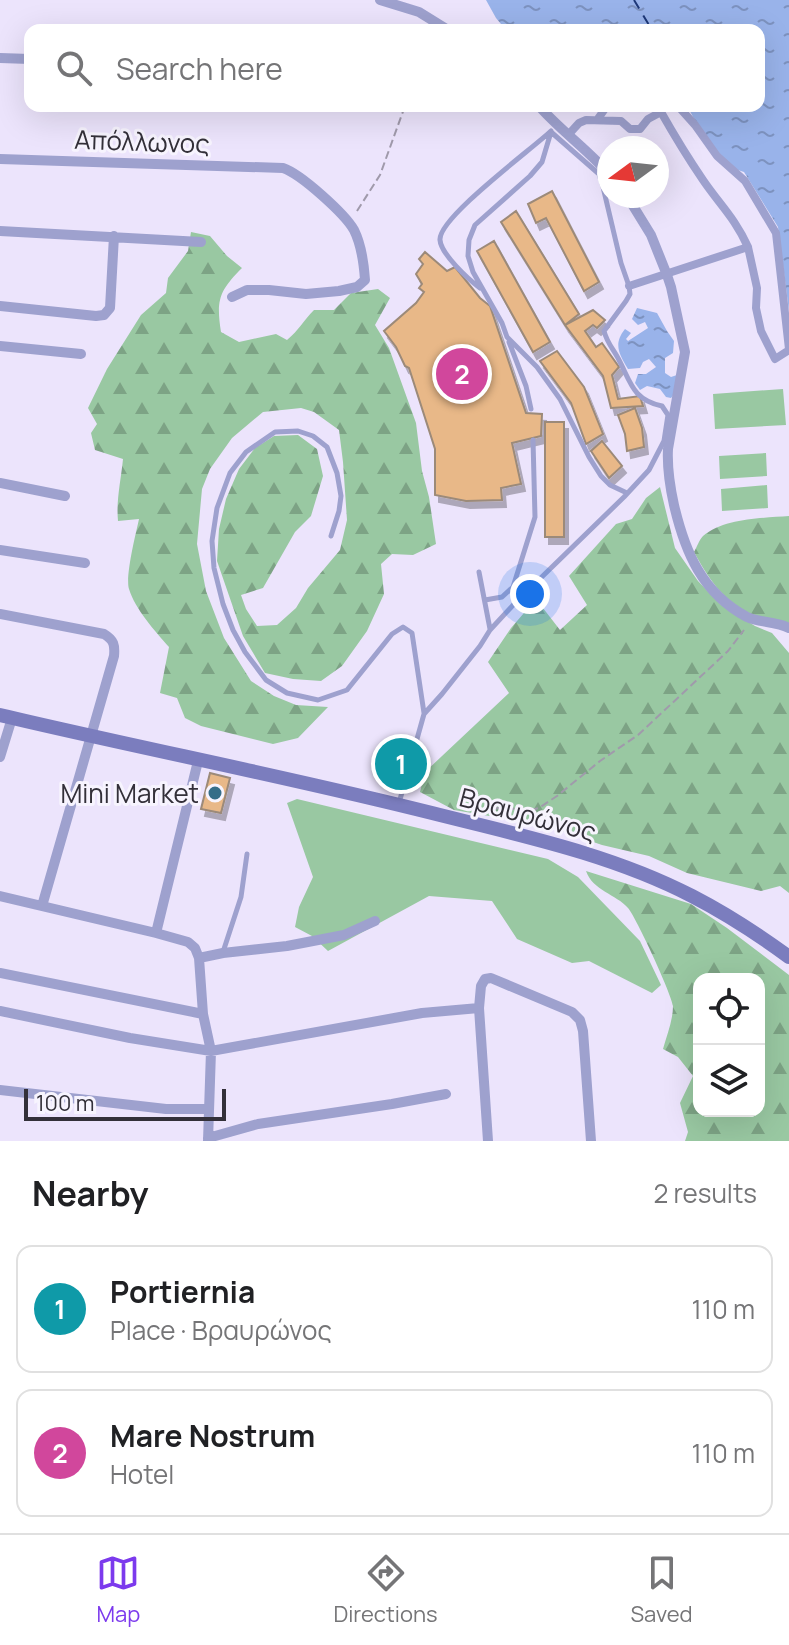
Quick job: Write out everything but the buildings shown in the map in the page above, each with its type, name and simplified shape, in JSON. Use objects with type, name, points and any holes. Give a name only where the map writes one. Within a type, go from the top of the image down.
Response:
[{"type":"main road","name":"Βραυρώνος","points":[[6,716],[198,761],[294,779],[571,850],[693,896],[789,957]]},
{"type":"street","points":[[380,0],[419,12],[438,24]]},
{"type":"street","points":[[0,58],[24,59]]},
{"type":"street","points":[[543,112],[554,128],[569,134],[597,162]]},
{"type":"street","points":[[597,120],[603,112]]},
{"type":"street","points":[[569,134],[586,120],[621,121],[630,129],[640,129],[657,112]]},
{"type":"street","points":[[661,112],[705,183],[740,229],[748,247],[757,288],[756,308],[761,331],[775,359],[789,350],[773,224],[745,181],[717,156],[683,112]]},
{"type":"street","name":"Απόλλωνος","points":[[0,159],[283,168],[293,171],[307,182],[348,220]]},
{"type":"street","points":[[634,208],[651,235],[667,275],[685,352],[667,464],[685,547],[703,579],[717,595],[749,618],[789,628]]},
{"type":"street","points":[[232,297],[247,290],[306,294],[357,287],[365,280],[364,270],[356,233],[348,220]]},
{"type":"street","points":[[0,231],[201,242]]},
{"type":"street","points":[[0,306],[104,315],[110,308],[114,236]]},
{"type":"street","points":[[629,286],[748,247]]},
{"type":"street","points":[[0,346],[81,354]]},
{"type":"street","points":[[0,483],[65,496]]},
{"type":"street","points":[[0,550],[85,563]]},
{"type":"street","points":[[0,614],[104,634],[115,645],[92,737],[42,906]]},
{"type":"street","points":[[0,757],[6,716]]},
{"type":"street","points":[[156,933],[198,761]]},
{"type":"street","points":[[0,896],[156,933],[188,942],[195,948],[199,958],[203,1014],[211,1051],[208,1139],[258,1124],[446,1094]]},
{"type":"street","points":[[199,958],[344,935],[375,921]]},
{"type":"street","points":[[0,973],[203,1014]]},
{"type":"street","points":[[488,1141],[479,1008],[481,986],[485,979],[491,978],[572,1012],[580,1020],[591,1141]]},
{"type":"street","points":[[0,1011],[211,1051],[422,1013],[479,1008]]},
{"type":"street","points":[[0,1090],[166,1109],[209,1109]]},
{"type":"lane","points":[[398,804],[424,714],[490,630],[649,470],[664,441],[668,415],[662,406],[651,404],[630,386],[604,331],[630,294],[599,174],[554,128]]},
{"type":"lane","points":[[484,291],[466,277],[442,247],[439,237],[442,229],[457,210],[554,128]]},
{"type":"lane","points":[[531,409],[526,386],[502,323],[473,272],[468,256],[469,240],[475,225],[542,162],[554,128]]},
{"type":"lane","points":[[507,337],[537,367],[560,399],[601,476],[610,485],[627,493]]},
{"type":"lane","points":[[331,536],[341,496],[337,473],[327,447],[313,436],[298,431],[275,432],[246,452],[230,473],[217,508],[212,541],[214,568],[233,630],[266,680],[287,693],[318,700],[347,690],[392,634],[403,627],[412,633],[415,644],[424,714]]},
{"type":"lane","points":[[485,600],[502,597],[513,587],[535,517],[533,440]]},
{"type":"lane","points":[[479,572],[490,630]]},
{"type":"lane","points":[[223,953],[241,897],[247,854]]},
{"type":"path","points":[[348,220],[359,209],[380,175],[403,112]]},
{"type":"path","points":[[465,821],[477,812],[503,807],[527,811],[539,808],[557,796],[638,735],[677,700],[738,641],[749,618]]},
{"type":"green space","points":[[191,232],[210,236],[242,268],[228,283],[219,304],[221,332],[239,342],[276,334],[287,340],[314,310],[334,310],[351,293],[378,289],[390,298],[375,325],[389,348],[416,423],[429,497],[436,544],[413,555],[392,554],[381,564],[384,594],[367,631],[342,666],[321,681],[293,679],[265,673],[243,636],[217,561],[219,529],[226,499],[239,469],[255,448],[274,436],[298,435],[317,449],[323,476],[311,516],[295,532],[263,588],[241,595],[257,626],[277,625],[296,608],[308,588],[340,550],[347,520],[339,430],[314,412],[301,408],[263,412],[232,438],[210,469],[202,489],[197,544],[206,591],[224,638],[251,681],[274,696],[296,705],[328,707],[298,738],[273,744],[201,726],[185,718],[177,698],[160,693],[169,647],[141,612],[128,583],[139,519],[118,521],[123,459],[95,450],[91,433],[97,424],[88,408],[107,369],[141,315],[166,293],[168,278],[188,251]]},
{"type":"green space","points":[[783,389],[786,425],[715,429],[713,394]]},
{"type":"green space","points":[[766,453],[767,476],[720,479],[719,456]]},
{"type":"green space","points":[[767,485],[768,508],[722,511],[721,489]]},
{"type":"green space","points":[[660,487],[675,548],[698,581],[720,604],[772,633],[789,653],[789,893],[780,886],[761,891],[687,873],[649,856],[602,845],[543,825],[454,810],[420,792],[425,772],[509,693],[488,662],[511,628],[536,599],[560,630],[587,605],[569,576],[616,524],[632,519],[646,498]]},
{"type":"green space","points":[[789,516],[789,624],[755,616],[741,609],[724,596],[694,552],[703,536],[722,526],[744,520]]},
{"type":"green space","points":[[297,799],[548,859],[578,877],[640,941],[661,985],[652,993],[589,961],[572,963],[517,939],[492,901],[429,896],[328,951],[312,936],[295,927],[299,907],[313,877],[287,803]]},
{"type":"green space","points":[[586,871],[691,904],[789,975],[789,1141],[685,1141],[688,1132],[680,1103],[693,1076],[678,1057],[663,1049],[672,1017],[671,999],[632,914],[594,883]]},
{"type":"water","points":[[486,0],[789,0],[789,311],[778,227],[744,172],[717,154],[690,112],[765,112],[765,24],[501,24]]},
{"type":"water","points":[[637,308],[657,313],[674,341],[673,353],[665,358],[665,373],[671,377],[677,375],[676,392],[671,398],[660,389],[647,386],[640,390],[635,383],[638,374],[646,374],[656,367],[649,359],[640,368],[628,369],[620,354],[619,339],[625,329],[631,333],[626,339],[628,341],[648,328],[645,322],[638,325],[632,319]]},
{"type":"ferry route","points":[[634,0],[648,24]]},
{"type":"place","name":"Mare Nostrum","points":[[462,374]]},
{"type":"place","name":"Portiernia","points":[[401,764]]},
{"type":"place","name":"Mini Market","points":[[215,793]]}]
